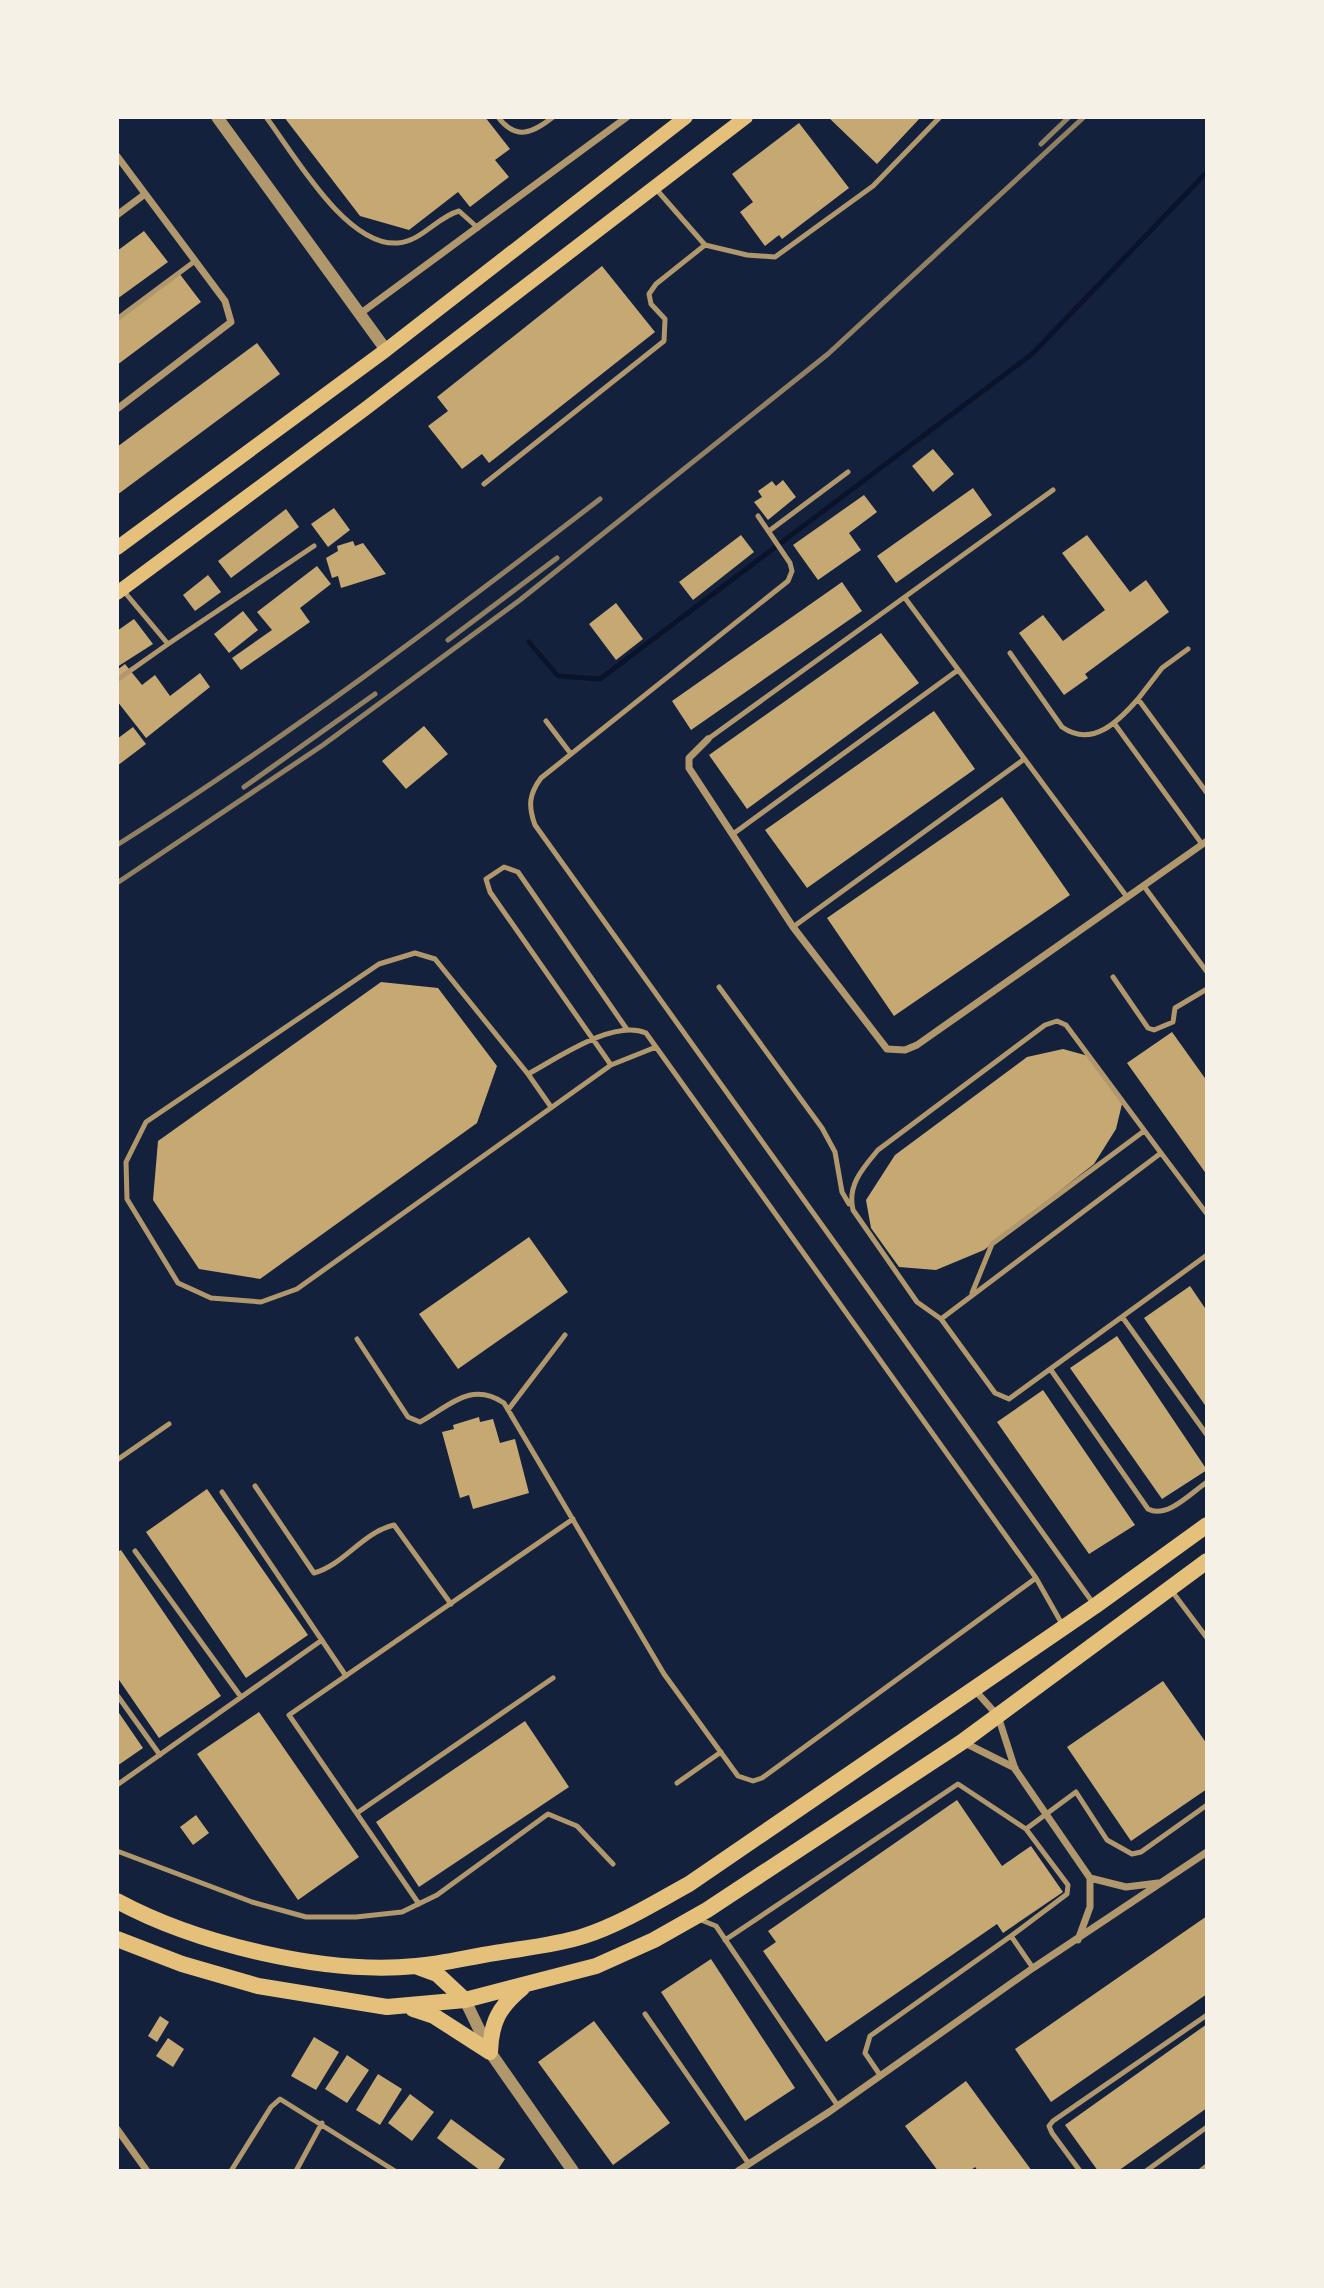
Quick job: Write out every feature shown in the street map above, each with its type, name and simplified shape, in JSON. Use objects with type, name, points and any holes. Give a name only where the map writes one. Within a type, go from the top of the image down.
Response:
[{"type":"main road","points":[[117,548],[387,350],[686,117]]},
{"type":"main road","points":[[120,591],[656,189],[746,117]]},
{"type":"main road","points":[[117,1901],[140,1913],[231,1945],[298,1959],[375,1966],[416,1966],[585,1936],[634,1914],[689,1884],[1095,1606],[1207,1525]]},
{"type":"main road","points":[[409,2008],[465,2000],[524,1986],[596,1966],[654,1940],[694,1917],[962,1742],[1207,1561]]},
{"type":"main road","points":[[117,1939],[182,1964],[258,1986],[328,1999],[409,2008],[434,2016],[489,2052],[496,2016],[503,2004],[524,1986]]},
{"type":"main road","points":[[416,1966],[437,1974],[465,2000]]},
{"type":"street","points":[[217,117],[387,350]]},
{"type":"street","points":[[361,313],[627,117]]},
{"type":"street","points":[[117,156],[225,302],[231,322],[117,409]]},
{"type":"street","points":[[117,215],[145,194]]},
{"type":"street","points":[[708,739],[689,758],[689,768],[793,927],[878,1042],[887,1049],[905,1050],[928,1037],[1204,842]]},
{"type":"street","points":[[973,1688],[998,1716],[1016,1769],[1090,1878],[1090,1907],[1078,1940]]},
{"type":"street","points":[[962,1742],[1016,1769]]},
{"type":"street","points":[[738,2171],[838,2106],[1033,1968],[1207,1852]]},
{"type":"street","points":[[1090,1878],[1125,1887],[1162,1882]]},
{"type":"street","points":[[465,2000],[489,2052],[572,2170]]},
{"type":"street","points":[[117,2129],[147,2171]]},
{"type":"street","points":[[1202,2171],[1207,2167]]},
{"type":"lane","points":[[266,117],[346,222],[367,235],[396,243],[414,239],[459,211],[478,228]]},
{"type":"lane","points":[[498,117],[515,132],[524,134],[535,131],[553,117]]},
{"type":"lane","points":[[656,189],[705,245],[747,255],[775,257],[873,186],[940,117]]},
{"type":"lane","points":[[484,484],[664,341],[665,319],[651,304],[649,294],[656,284],[705,245]]},
{"type":"lane","points":[[117,319],[195,261]]},
{"type":"lane","points":[[770,533],[848,472]]},
{"type":"lane","points":[[708,739],[1053,490]]},
{"type":"lane","points":[[758,516],[785,553],[792,571],[788,581],[571,754],[534,787],[530,811],[535,825],[1095,1606]]},
{"type":"lane","points":[[117,680],[314,546]]},
{"type":"lane","points":[[120,591],[168,644]]},
{"type":"lane","points":[[905,598],[1127,897]]},
{"type":"lane","points":[[1010,653],[1062,727],[1072,734],[1086,737],[1115,723],[1162,668],[1188,649]]},
{"type":"lane","points":[[733,834],[958,670]]},
{"type":"lane","points":[[1138,699],[1207,793]]},
{"type":"lane","points":[[546,721],[571,754]]},
{"type":"lane","points":[[1115,723],[1204,842]]},
{"type":"lane","points":[[793,927],[1023,760]]},
{"type":"lane","points":[[611,1065],[490,892],[486,879],[504,867],[518,872],[626,1028]]},
{"type":"lane","points":[[1143,885],[1207,972]]},
{"type":"lane","points":[[551,1107],[528,1074],[435,959],[415,953],[379,964],[146,1122],[126,1162],[127,1199],[178,1283],[211,1298],[261,1302],[297,1289],[611,1065],[656,1047]]},
{"type":"lane","points":[[1113,977],[1148,1028],[1154,1030],[1173,1021],[1175,1008],[1207,989]]},
{"type":"lane","points":[[719,987],[822,1128],[835,1152],[842,1192],[853,1210],[917,1302],[941,1319],[1002,1399],[1009,1399],[1051,1370],[1207,1255]]},
{"type":"lane","points":[[853,1210],[851,1193],[860,1172],[878,1150],[1045,1025],[1057,1021],[1066,1024],[1207,1214]]},
{"type":"lane","points":[[528,1074],[592,1039],[626,1028],[646,1033],[1036,1578],[1063,1626]]},
{"type":"lane","points":[[971,1296],[992,1244],[1144,1130]]},
{"type":"lane","points":[[941,1319],[1161,1153]]},
{"type":"lane","points":[[1122,1318],[1207,1435]]},
{"type":"lane","points":[[508,1410],[565,1335]]},
{"type":"lane","points":[[357,1339],[408,1417],[420,1422],[472,1393],[488,1392],[504,1403],[664,1674],[738,1776],[753,1781],[762,1778],[1036,1578]]},
{"type":"lane","points":[[1051,1370],[1148,1509],[1155,1513],[1165,1512],[1207,1482]]},
{"type":"lane","points":[[117,1460],[169,1424]]},
{"type":"lane","points":[[255,1486],[314,1573],[326,1569],[375,1533],[394,1525],[451,1604]]},
{"type":"lane","points":[[222,1492],[346,1676]]},
{"type":"lane","points":[[419,1904],[289,1716],[573,1520]]},
{"type":"lane","points":[[135,1551],[241,1697]]},
{"type":"lane","points":[[1171,1589],[1207,1638]]},
{"type":"lane","points":[[117,1785],[322,1640]]},
{"type":"lane","points":[[356,1814],[553,1678]]},
{"type":"lane","points":[[117,1695],[160,1755]]},
{"type":"lane","points":[[677,1783],[721,1752]]},
{"type":"lane","points":[[725,1940],[958,1784],[1026,1829],[1068,1885],[1067,1894],[870,2036],[865,2053],[880,2075]]},
{"type":"lane","points":[[1026,1829],[1076,1792],[1107,1840],[1132,1854],[1141,1852],[1207,1805]]},
{"type":"lane","points":[[117,1851],[252,1902],[306,1917],[402,1912],[437,1895],[548,1814],[577,1826],[613,1864]]},
{"type":"lane","points":[[694,1917],[716,1926],[838,2106]]},
{"type":"lane","points":[[1011,1936],[1033,1968]]},
{"type":"lane","points":[[645,2014],[749,2164]]},
{"type":"lane","points":[[1080,2171],[1052,2133],[1049,2126],[1053,2121],[1207,2015]]},
{"type":"lane","points":[[231,2171],[275,2101],[286,2101],[395,2171]]},
{"type":"lane","points":[[296,2171],[322,2123]]},
{"type":"lane","points":[[1146,2171],[1207,2127]]},
{"type":"building","points":[[284,117],[485,117],[510,149],[495,160],[509,177],[470,207],[458,192],[409,230],[360,216]]},
{"type":"building","points":[[828,117],[921,117],[877,164]]},
{"type":"building","points":[[799,123],[849,188],[782,239],[779,235],[765,246],[740,212],[753,202],[732,174]]},
{"type":"building","points":[[144,231],[168,262],[117,299],[117,251]]},
{"type":"building","points":[[602,266],[655,332],[489,463],[482,454],[462,469],[428,426],[448,411],[437,397]]},
{"type":"building","points":[[179,273],[201,302],[117,365],[117,319]]},
{"type":"building","points":[[257,343],[280,374],[117,495],[117,447]]},
{"type":"building","points":[[933,449],[954,474],[933,492],[912,466]]},
{"type":"building","points":[[783,480],[796,497],[768,520],[754,502],[762,497],[758,491],[772,481],[776,486]]},
{"type":"building","points":[[973,488],[992,515],[896,583],[877,556]]},
{"type":"building","points":[[864,495],[877,512],[849,533],[861,550],[818,580],[793,545]]},
{"type":"building","points":[[334,508],[350,530],[328,547],[311,524]]},
{"type":"building","points":[[286,509],[299,527],[231,578],[218,561]]},
{"type":"building","points":[[741,535],[754,552],[693,600],[679,582]]},
{"type":"building","points":[[1087,535],[1130,592],[1146,580],[1169,612],[1085,674],[1088,678],[1064,695],[1019,633],[1043,615],[1063,641],[1105,610],[1062,553]]},
{"type":"building","points":[[353,541],[355,546],[363,543],[386,574],[341,588],[338,576],[332,578],[326,558],[338,551],[337,546]]},
{"type":"building","points":[[317,566],[331,584],[300,608],[310,622],[241,670],[232,658],[272,630],[257,612]]},
{"type":"building","points":[[208,575],[221,592],[195,611],[183,595]]},
{"type":"building","points":[[842,582],[862,611],[691,730],[672,701]]},
{"type":"building","points":[[616,603],[643,639],[616,660],[589,624]]},
{"type":"building","points":[[243,611],[258,630],[229,653],[214,634]]},
{"type":"building","points":[[134,619],[153,644],[117,667],[117,631]]},
{"type":"building","points":[[881,633],[919,683],[747,809],[709,755]]},
{"type":"building","points":[[125,664],[142,685],[155,675],[170,696],[200,673],[210,687],[146,738],[117,701],[117,670]]},
{"type":"building","points":[[934,711],[975,769],[807,888],[765,830]]},
{"type":"building","points":[[424,726],[448,754],[406,789],[382,761]]},
{"type":"building","points":[[133,727],[146,744],[117,766],[117,739]]},
{"type":"building","points":[[1002,797],[1070,895],[894,1016],[827,918]]},
{"type":"building","points":[[381,982],[438,988],[497,1066],[477,1123],[260,1279],[199,1269],[153,1200],[158,1141]]},
{"type":"building","points":[[1172,1032],[1207,1081],[1207,1175],[1127,1063]]},
{"type":"building","points":[[1063,1049],[1092,1057],[1122,1104],[1116,1129],[1094,1164],[984,1250],[936,1270],[899,1267],[871,1228],[866,1200],[895,1155],[1027,1057]]},
{"type":"building","points":[[529,1237],[568,1292],[458,1369],[419,1314]]},
{"type":"building","points":[[1190,1286],[1207,1311],[1207,1408],[1144,1318]]},
{"type":"building","points":[[1117,1336],[1207,1470],[1162,1499],[1070,1368]]},
{"type":"building","points":[[1043,1390],[1135,1525],[1089,1554],[997,1422]]},
{"type":"building","points":[[479,1417],[480,1422],[493,1419],[500,1443],[515,1439],[529,1493],[473,1509],[469,1495],[460,1498],[442,1432],[454,1429],[453,1425]]},
{"type":"building","points":[[207,1489],[308,1635],[246,1678],[146,1532]]},
{"type":"building","points":[[121,1550],[221,1696],[159,1738],[117,1677],[117,1552]]},
{"type":"building","points":[[1163,1681],[1207,1744],[1207,1789],[1131,1841],[1067,1747]]},
{"type":"building","points":[[117,1710],[143,1748],[117,1766]]},
{"type":"building","points":[[259,1712],[359,1857],[298,1900],[197,1754]]},
{"type":"building","points":[[525,1721],[569,1787],[419,1887],[376,1822]]},
{"type":"building","points":[[957,1800],[1002,1866],[1031,1846],[1063,1892],[1003,1933],[997,1924],[826,2042],[763,1951],[776,1942],[768,1931]]},
{"type":"building","points":[[196,1815],[209,1833],[193,1845],[180,1827]]},
{"type":"building","points":[[1207,1916],[1207,1994],[1051,2102],[1015,2049]]},
{"type":"building","points":[[711,1959],[795,2088],[745,2121],[661,1992]]},
{"type":"building","points":[[160,2016],[169,2022],[157,2042],[148,2036]]},
{"type":"building","points":[[594,2021],[670,2123],[613,2165],[538,2062]]},
{"type":"building","points":[[1207,2024],[1207,2108],[1118,2171],[1098,2171],[1065,2125]]},
{"type":"building","points":[[314,2037],[339,2052],[316,2090],[291,2076]]},
{"type":"building","points":[[168,2038],[184,2049],[173,2067],[156,2056]]},
{"type":"building","points":[[347,2055],[369,2070],[347,2103],[325,2089]]},
{"type":"building","points":[[378,2074],[402,2089],[380,2125],[356,2110]]},
{"type":"building","points":[[966,2081],[1032,2171],[978,2171],[975,2167],[970,2171],[938,2171],[905,2126]]},
{"type":"building","points":[[410,2094],[434,2112],[412,2141],[388,2123]]},
{"type":"building","points":[[451,2119],[505,2159],[497,2171],[481,2171],[437,2138]]},
{"type":"waterway","points":[[529,642],[558,676],[600,679],[1032,354],[1207,172]]},
{"type":"railway","points":[[1041,144],[1069,117]]},
{"type":"railway","points":[[117,883],[323,745],[520,600],[828,354],[1084,117]]},
{"type":"railway","points":[[117,845],[180,805],[363,678],[600,499]]},
{"type":"railway","points":[[448,640],[557,558]]},
{"type":"railway","points":[[244,787],[375,694]]}]
